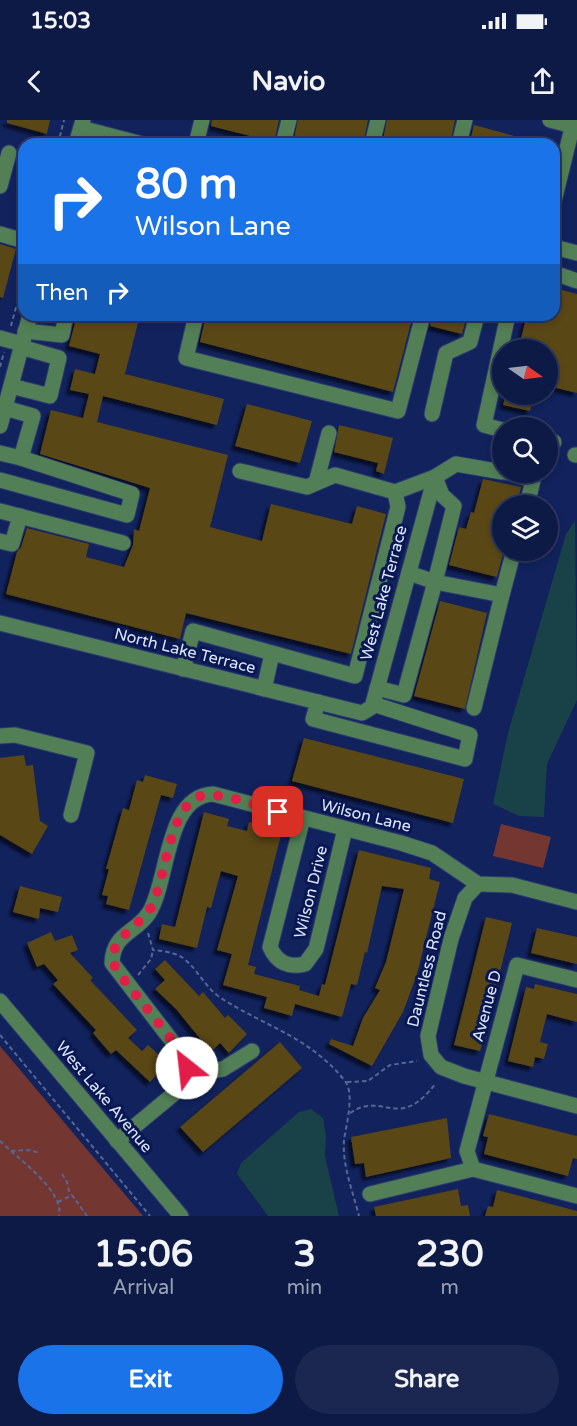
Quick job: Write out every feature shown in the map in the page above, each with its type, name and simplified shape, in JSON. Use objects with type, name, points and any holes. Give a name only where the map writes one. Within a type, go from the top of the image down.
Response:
[{"type":"street","points":[[198,138],[202,120]]},
{"type":"street","points":[[284,138],[289,120]]},
{"type":"street","points":[[374,138],[378,120]]},
{"type":"street","points":[[460,138],[465,120]]},
{"type":"street","points":[[550,120],[573,123],[560,176]]},
{"type":"street","points":[[82,124],[124,138]]},
{"type":"street","points":[[0,186],[4,152]]},
{"type":"street","points":[[0,234],[18,238]]},
{"type":"street","points":[[560,249],[577,253]]},
{"type":"street","points":[[560,275],[577,281]]},
{"type":"street","points":[[0,426],[11,386],[15,340],[26,321]]},
{"type":"street","points":[[15,340],[62,335],[65,321]]},
{"type":"street","points":[[194,321],[186,358],[398,411],[421,321]]},
{"type":"street","points":[[432,414],[446,353],[470,342],[475,321]]},
{"type":"street","points":[[492,427],[484,425],[507,321]]},
{"type":"street","points":[[11,386],[50,396],[59,358],[15,340]]},
{"type":"street","points":[[5,408],[33,416],[21,459]]},
{"type":"street","points":[[316,483],[329,432]]},
{"type":"street","points":[[0,453],[132,494],[128,515],[0,480]]},
{"type":"street","points":[[240,471],[307,487],[335,475],[395,492],[435,477],[456,464],[492,470]]},
{"type":"street","points":[[377,688],[404,696],[454,506],[442,495],[435,477]]},
{"type":"street","name":"West Lake Terrace","points":[[367,708],[377,688],[435,477]]},
{"type":"street","points":[[183,669],[193,632],[355,676],[398,507],[395,492]]},
{"type":"street","points":[[0,511],[123,543]]},
{"type":"street","points":[[0,541],[12,544],[20,516]]},
{"type":"street","points":[[474,708],[511,561]]},
{"type":"street","points":[[408,573],[435,582],[502,595]]},
{"type":"street","points":[[372,607],[398,614]]},
{"type":"street","name":"North Lake Terrace","points":[[0,623],[318,702],[367,708],[470,735],[465,759],[313,719],[318,702]]},
{"type":"street","points":[[264,689],[272,654]]},
{"type":"street","points":[[0,736],[15,735],[87,753],[71,814]]},
{"type":"street","name":"Wilson Lane","points":[[186,1075],[183,1054],[112,963],[115,946],[119,939],[149,912],[181,816],[194,799],[213,794],[427,850],[478,884]]},
{"type":"street","name":"Wilson Drive","points":[[303,818],[270,947],[279,960],[292,966],[305,964],[316,949],[345,829]]},
{"type":"street","points":[[478,884],[512,885],[576,899]]},
{"type":"street","name":"Dauntless Road","points":[[478,884],[465,898],[460,910],[427,1041],[431,1055],[441,1067],[486,1082],[577,1106]]},
{"type":"street","name":"Avenue D","points":[[486,1082],[517,965],[577,980]]},
{"type":"street","name":"West Lake Avenue","points":[[0,1000],[181,1216]]},
{"type":"street","points":[[117,1141],[182,1087],[186,1075],[223,1069],[252,1051]]},
{"type":"street","points":[[473,1169],[469,1164],[468,1151],[486,1082]]},
{"type":"street","points":[[370,1194],[473,1169],[577,1196]]},
{"type":"path","points":[[60,138],[64,120]]},
{"type":"path","points":[[0,367],[15,340],[18,319]]},
{"type":"path","points":[[135,977],[145,969],[153,950],[148,933]]},
{"type":"path","points":[[153,950],[175,953],[184,959],[219,997],[258,1020],[294,1036],[319,1054],[347,1082],[350,1113],[343,1152],[359,1216]]},
{"type":"path","points":[[0,1035],[150,1216]]},
{"type":"path","points":[[347,1082],[368,1080],[390,1065],[417,1061]]},
{"type":"path","points":[[350,1113],[358,1108],[372,1105],[393,1110],[410,1108],[425,1098],[436,1083]]},
{"type":"path","points":[[0,1141],[48,1186],[58,1202],[58,1216]]},
{"type":"path","points":[[10,1151],[29,1150],[40,1153]]},
{"type":"path","points":[[62,1174],[68,1182],[70,1195],[75,1198],[87,1216]]},
{"type":"path","points":[[58,1202],[70,1195]]},
{"type":"shaded area","points":[[575,521],[577,700],[547,764],[544,817],[519,816],[493,804],[508,733],[566,534]]},
{"type":"shaded area","points":[[501,824],[551,837],[543,868],[493,856]]},
{"type":"shaded area","points":[[0,1046],[143,1216],[0,1216]]},
{"type":"shaded area","points":[[311,1109],[323,1118],[326,1136],[325,1156],[339,1216],[268,1216],[237,1174],[241,1163],[299,1112]]},
{"type":"building","points":[[7,120],[50,120],[47,134],[7,123]]},
{"type":"building","points":[[212,120],[279,120],[275,138],[258,138],[211,126]]},
{"type":"building","points":[[298,120],[368,120],[364,138],[294,138]]},
{"type":"building","points":[[387,120],[455,120],[451,138],[383,138]]},
{"type":"building","points":[[474,125],[522,138],[471,138]]},
{"type":"building","points":[[0,244],[16,249],[3,298],[0,297]]},
{"type":"building","points":[[560,290],[577,294],[577,393],[558,388],[558,339],[521,339],[525,321],[560,321]]},
{"type":"building","points":[[75,321],[138,321],[125,374],[224,399],[217,425],[103,396],[97,422],[228,455],[210,527],[262,541],[271,504],[352,524],[357,506],[386,514],[351,654],[186,613],[180,639],[6,594],[17,552],[27,528],[89,544],[86,557],[124,567],[133,545],[134,529],[139,531],[150,488],[40,454],[51,410],[83,418],[89,394],[70,390],[75,369],[95,374],[100,354],[69,346]]},
{"type":"building","points":[[205,321],[411,321],[393,392],[200,342]]},
{"type":"building","points":[[431,321],[465,321],[462,334],[430,326]]},
{"type":"building","points":[[247,404],[312,421],[300,463],[235,446]]},
{"type":"building","points":[[503,405],[531,405],[530,411]]},
{"type":"building","points":[[339,425],[393,438],[384,474],[376,471],[378,463],[334,452]]},
{"type":"building","points":[[483,479],[492,481],[492,483],[521,487],[519,495],[492,495],[492,561],[501,561],[497,577],[449,565],[459,527],[466,529],[471,512],[474,513]]},
{"type":"building","points":[[440,601],[487,613],[465,709],[414,696]]},
{"type":"building","points":[[304,738],[464,779],[453,823],[292,781]]},
{"type":"building","points":[[24,755],[26,766],[33,765],[40,821],[48,826],[32,854],[0,835],[0,758]]},
{"type":"building","points":[[145,775],[177,784],[173,798],[161,795],[129,910],[106,904],[108,896],[102,895],[109,869],[106,869],[123,808],[129,810],[137,780],[143,782]]},
{"type":"building","points":[[204,812],[229,819],[227,826],[247,831],[249,822],[282,831],[248,965],[256,967],[254,974],[300,986],[299,990],[319,996],[322,984],[325,985],[359,850],[431,868],[429,879],[440,882],[417,974],[403,1012],[372,1066],[329,1044],[331,1039],[353,1046],[363,1018],[380,990],[375,988],[386,962],[404,889],[382,886],[367,953],[365,952],[357,985],[351,984],[342,1017],[295,1004],[292,1016],[264,1008],[267,997],[223,985],[232,954],[217,950],[238,876],[221,871],[211,908],[207,907],[197,948],[159,939],[162,924],[175,927]]},
{"type":"building","points":[[20,886],[62,897],[58,912],[40,908],[39,919],[13,912]]},
{"type":"building","points":[[486,917],[512,923],[490,1013],[485,1012],[479,1036],[484,1038],[480,1051],[454,1045]]},
{"type":"building","points":[[537,928],[577,937],[577,964],[531,953]]},
{"type":"building","points":[[51,932],[55,941],[72,935],[78,950],[70,953],[93,978],[90,980],[137,1030],[128,1038],[142,1051],[148,1045],[168,1063],[150,1082],[116,1050],[111,1054],[93,1033],[96,1030],[53,984],[58,980],[44,964],[37,967],[27,943]]},
{"type":"building","points":[[165,960],[199,996],[203,992],[225,1018],[228,1015],[247,1034],[229,1053],[220,1043],[211,1052],[176,1009],[155,989],[165,980],[155,969]]},
{"type":"building","points":[[535,984],[577,994],[577,1022],[547,1014],[540,1042],[548,1044],[544,1059],[535,1057],[533,1067],[508,1061],[526,987],[534,989]]},
{"type":"building","points":[[280,1042],[302,1068],[203,1152],[180,1127]]},
{"type":"building","points":[[489,1114],[577,1136],[577,1159],[573,1158],[568,1176],[484,1154],[488,1137],[483,1136]]},
{"type":"building","points":[[447,1118],[451,1158],[366,1177],[364,1163],[355,1164],[351,1137]]},
{"type":"building","points":[[458,1189],[461,1206],[468,1205],[470,1216],[376,1216],[374,1207]]},
{"type":"building","points":[[497,1190],[577,1211],[577,1216],[485,1216],[488,1206],[493,1207]]},
{"type":"route","points":[[187,1068],[183,1054],[112,963],[115,946],[119,939],[143,920],[154,903],[174,834],[186,807],[194,799],[213,794],[278,812]]}]
